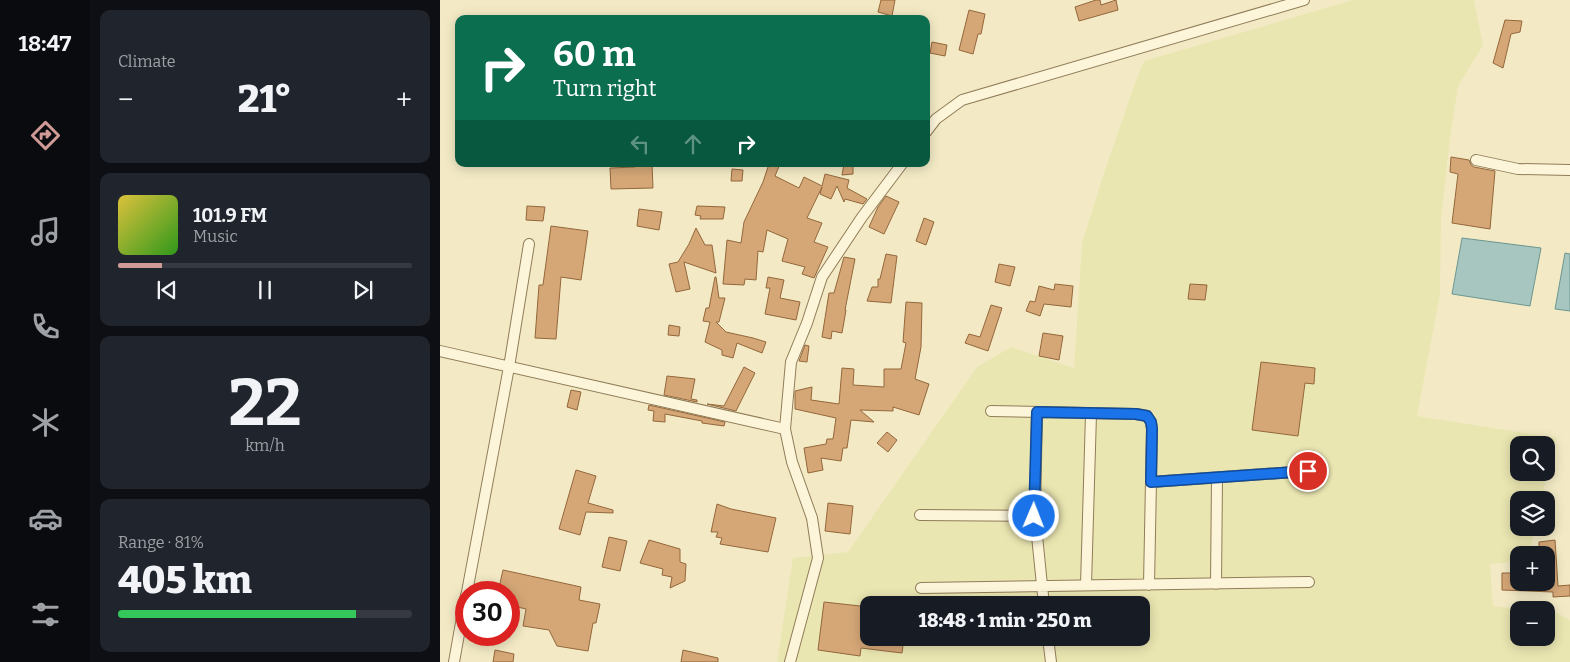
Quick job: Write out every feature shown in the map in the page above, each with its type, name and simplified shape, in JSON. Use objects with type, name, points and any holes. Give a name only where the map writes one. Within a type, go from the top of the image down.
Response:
[{"type":"street","points":[[930,127],[936,119],[962,100],[1304,0]]},
{"type":"street","points":[[1476,160],[1518,168],[1570,170]]},
{"type":"street","points":[[790,662],[818,558],[812,518],[792,462],[786,429],[791,362],[807,323],[822,277],[862,217],[900,167]]},
{"type":"street","points":[[468,581],[509,367],[529,244]]},
{"type":"street","points":[[440,351],[786,429]]},
{"type":"street","points":[[991,411],[1142,414],[1147,416],[1151,422],[1152,429],[1149,585]]},
{"type":"street","points":[[1037,412],[1034,516],[1042,596]]},
{"type":"street","points":[[1086,585],[1091,414]]},
{"type":"street","points":[[1151,482],[1308,471]]},
{"type":"street","points":[[1216,584],[1217,478]]},
{"type":"street","points":[[920,515],[1034,516]]},
{"type":"street","points":[[921,588],[1309,582]]},
{"type":"street","points":[[454,662],[457,646]]},
{"type":"street","points":[[1049,646],[1051,662]]},
{"type":"shaded area","points":[[1353,0],[1474,0],[1483,45],[1458,86],[1441,220],[1440,294],[1417,416],[1543,436],[1510,436],[1510,481],[1546,481],[1543,491],[1510,491],[1510,536],[1533,536],[1531,546],[1510,546],[1510,562],[1490,564],[1493,606],[1510,608],[1510,646],[1555,646],[1555,613],[1570,620],[1570,662],[777,662],[793,558],[848,552],[977,367],[1011,347],[1074,368],[1082,243],[1144,61]]},
{"type":"water","points":[[1462,238],[1541,248],[1530,306],[1452,294]]},
{"type":"water","points":[[1565,253],[1570,254],[1570,311],[1555,309]]},
{"type":"building","points":[[881,0],[895,0],[892,15],[878,12]]},
{"type":"building","points":[[1100,0],[1101,5],[1116,0],[1118,10],[1079,21],[1075,7]]},
{"type":"building","points":[[969,10],[985,14],[981,34],[978,34],[973,54],[959,50]]},
{"type":"building","points":[[1505,20],[1522,21],[1520,32],[1511,34],[1503,68],[1493,63]]},
{"type":"building","points":[[932,42],[947,45],[945,56],[930,53]]},
{"type":"building","points":[[1451,157],[1469,160],[1474,167],[1495,171],[1490,229],[1452,223],[1458,174],[1450,172]]},
{"type":"building","points":[[652,167],[653,188],[611,189],[610,168]]},
{"type":"building","points":[[768,167],[779,167],[775,176],[799,188],[804,177],[822,186],[825,174],[849,180],[847,188],[867,199],[863,204],[845,199],[844,202],[837,186],[831,199],[820,194],[822,187],[807,218],[822,223],[814,242],[828,247],[814,278],[802,274],[805,267],[782,261],[788,239],[767,230],[763,252],[758,251],[756,280],[745,279],[744,285],[723,284],[727,240],[741,243],[744,222]]},
{"type":"building","points":[[843,167],[853,167],[853,174],[842,175]]},
{"type":"building","points":[[732,169],[743,170],[742,181],[731,181]]},
{"type":"building","points":[[886,196],[899,202],[884,234],[869,227],[878,207]]},
{"type":"building","points":[[527,206],[545,207],[543,221],[526,220]]},
{"type":"building","points":[[697,206],[725,207],[723,219],[700,219],[701,216],[695,215]]},
{"type":"building","points":[[639,209],[662,212],[659,230],[637,226]]},
{"type":"building","points":[[924,218],[934,222],[926,245],[916,241]]},
{"type":"building","points":[[551,226],[588,231],[581,280],[561,277],[556,339],[535,338],[539,285],[543,285]]},
{"type":"building","points":[[696,228],[705,245],[712,245],[716,273],[684,262],[690,289],[676,292],[669,264],[678,262]]},
{"type":"building","points":[[886,254],[897,256],[891,303],[867,301],[872,287],[878,287],[878,279],[880,279]]},
{"type":"building","points":[[844,257],[855,259],[842,333],[832,331],[831,339],[822,337],[829,293],[834,293]]},
{"type":"building","points":[[999,264],[1015,267],[1010,286],[995,282]]},
{"type":"building","points":[[715,277],[719,298],[725,298],[719,322],[716,322],[726,332],[766,342],[762,353],[737,343],[733,358],[722,355],[722,350],[705,342],[710,322],[703,321],[706,308],[709,308]]},
{"type":"building","points":[[768,277],[784,280],[780,298],[800,302],[796,320],[765,314],[770,288],[766,288]]},
{"type":"building","points":[[1055,284],[1073,286],[1071,307],[1044,304],[1040,316],[1026,311],[1030,301],[1035,302],[1039,286],[1054,290]]},
{"type":"building","points":[[1190,284],[1207,285],[1205,300],[1188,299]]},
{"type":"building","points":[[906,302],[922,303],[921,347],[915,379],[929,384],[919,415],[893,407],[893,411],[860,410],[874,422],[851,420],[847,448],[843,448],[841,461],[821,458],[823,470],[808,473],[804,448],[826,444],[827,439],[833,439],[836,418],[795,409],[795,391],[812,387],[811,400],[839,404],[842,368],[854,369],[853,385],[884,387],[884,369],[901,369],[906,343],[903,342]]},
{"type":"building","points":[[991,305],[1002,308],[988,351],[965,343],[969,334],[980,337]]},
{"type":"building","points":[[669,325],[680,327],[679,336],[668,335]]},
{"type":"building","points":[[1043,333],[1063,336],[1059,360],[1039,356]]},
{"type":"building","points":[[805,345],[809,346],[807,362],[799,361]]},
{"type":"building","points":[[1261,362],[1315,368],[1314,384],[1305,383],[1298,436],[1252,430]]},
{"type":"building","points":[[744,367],[755,373],[736,411],[707,404],[724,406]]},
{"type":"building","points":[[667,376],[695,379],[691,399],[697,400],[697,402],[664,395]]},
{"type":"building","points":[[571,390],[581,392],[577,410],[567,407]]},
{"type":"building","points":[[649,405],[725,422],[724,426],[665,414],[665,422],[653,421],[654,411],[648,410]]},
{"type":"building","points":[[887,432],[897,440],[888,452],[877,443]]},
{"type":"building","points":[[576,470],[596,476],[588,503],[613,510],[613,513],[586,512],[580,535],[559,529]]},
{"type":"building","points":[[828,503],[853,506],[850,534],[825,531]]},
{"type":"building","points":[[717,504],[731,509],[776,518],[768,552],[720,544],[722,538],[716,537],[718,532],[711,532]]},
{"type":"building","points":[[609,537],[627,541],[620,571],[602,567]]},
{"type":"building","points":[[649,540],[680,549],[680,562],[686,564],[685,581],[670,588],[672,577],[662,575],[663,569],[640,563]]},
{"type":"building","points":[[1555,540],[1558,586],[1570,585],[1570,596],[1553,597],[1553,592],[1528,591],[1555,591],[1555,546],[1539,546],[1539,542]]},
{"type":"building","points":[[503,570],[581,587],[579,600],[600,604],[596,623],[593,623],[588,651],[557,646],[549,630],[523,626],[526,609],[520,608],[520,581],[500,581]]},
{"type":"building","points":[[1502,573],[1510,573],[1510,590],[1502,590]]},
{"type":"building","points":[[824,602],[860,606],[860,646],[903,646],[902,653],[861,648],[860,656],[818,650]]},
{"type":"building","points":[[495,650],[514,654],[513,662],[493,662]]},
{"type":"building","points":[[683,650],[718,658],[718,662],[681,662]]},
{"type":"route","points":[[1034,516],[1037,412],[1142,414],[1147,416],[1151,422],[1152,429],[1151,482],[1308,471]]}]
